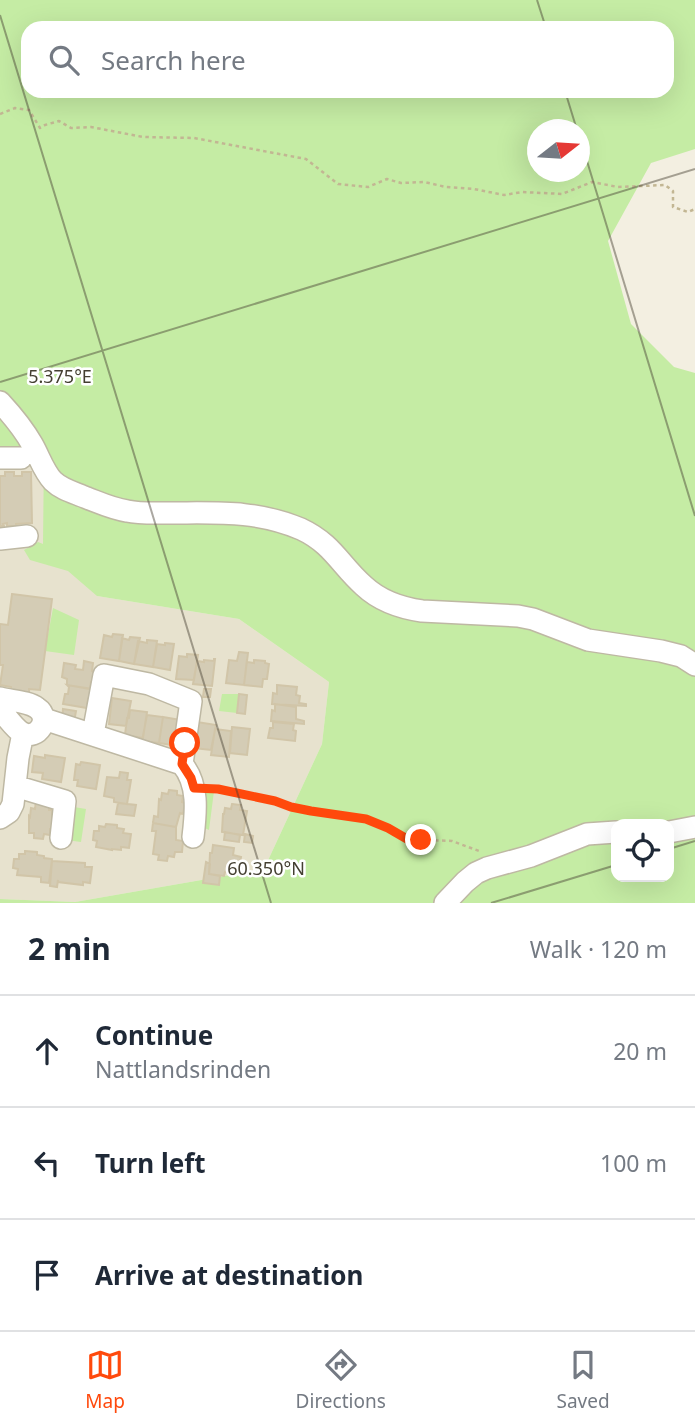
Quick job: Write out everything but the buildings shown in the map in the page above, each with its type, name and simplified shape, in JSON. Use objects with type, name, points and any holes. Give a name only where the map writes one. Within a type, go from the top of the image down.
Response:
[{"type":"street","points":[[0,402],[20,424],[48,475],[54,482],[70,491],[118,509],[139,513],[236,513],[271,518],[308,532],[335,553],[365,587],[408,609],[518,616],[588,640],[681,656],[695,665]]},
{"type":"street","points":[[0,539],[27,536]]},
{"type":"street","points":[[93,734],[104,675],[149,684],[191,701],[182,764]]},
{"type":"street","points":[[0,698],[32,705],[38,709],[44,719],[41,729],[29,735],[23,733],[0,709]]},
{"type":"street","points":[[44,719],[182,764],[194,788],[193,837]]},
{"type":"street","points":[[0,818],[9,812],[13,804],[23,733]]},
{"type":"street","points":[[15,786],[65,801],[61,838]]},
{"type":"street","points":[[674,831],[695,827]]},
{"type":"street","points":[[445,903],[476,873],[531,856],[587,834],[611,832]]},
{"type":"path","points":[[0,114],[15,108],[29,110],[40,128],[59,121],[71,128],[91,127],[143,137],[203,139],[306,159],[338,184],[368,187],[387,179],[504,195],[522,192],[562,194],[592,182],[618,187],[665,185],[673,191],[673,207],[688,212],[695,209]]},
{"type":"path","points":[[194,788],[218,789],[301,809],[366,819],[407,839],[452,841],[485,854],[499,864]]},
{"type":"shaded area","points":[[0,444],[44,452],[97,596],[239,619],[329,682],[322,744],[264,869],[75,902],[0,899]]},
{"type":"green space","points":[[0,0],[695,0],[695,149],[651,163],[608,241],[631,324],[674,367],[695,373],[695,903],[0,903],[0,899],[75,902],[264,869],[322,744],[329,682],[239,619],[97,596],[68,571],[30,560],[24,550],[38,542],[43,544],[44,453],[0,453]]},
{"type":"green space","points":[[53,608],[79,620],[74,655],[45,651]]},
{"type":"green space","points":[[222,694],[239,694],[237,713],[219,711]]},
{"type":"green space","points":[[197,791],[214,791],[209,830],[200,826]]},
{"type":"green space","points":[[74,807],[86,809],[81,842],[66,840]]},
{"type":"route","points":[[185,743],[182,764],[194,788],[218,789],[291,807],[366,819],[407,839],[421,840]]}]
